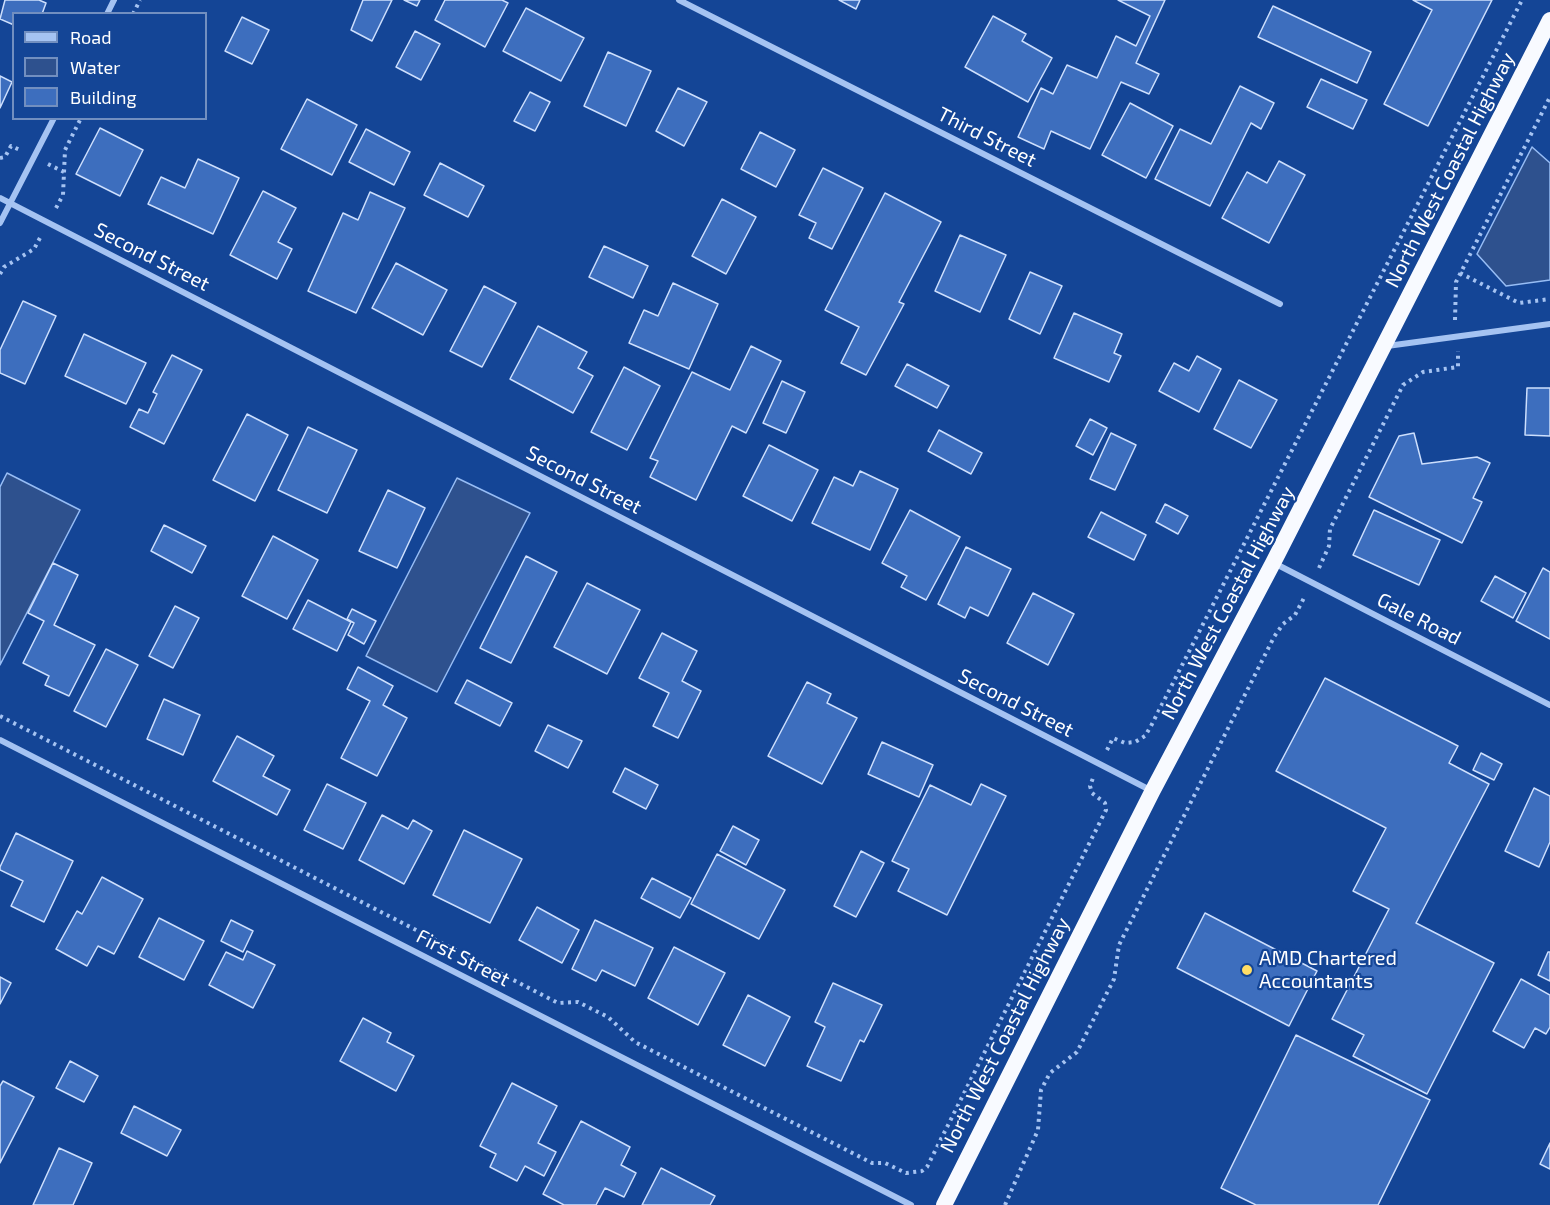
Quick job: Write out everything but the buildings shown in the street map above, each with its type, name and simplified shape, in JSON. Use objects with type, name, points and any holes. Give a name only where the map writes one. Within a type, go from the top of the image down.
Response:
[{"type":"highway","name":"North West Coastal Highway","points":[[944,1205],[1152,792],[1274,563],[1550,20]]},
{"type":"street","name":"Third Street","points":[[679,0],[1280,304]]},
{"type":"street","points":[[0,223],[53,120]]},
{"type":"street","name":"Second Street","points":[[0,198],[1152,792]]},
{"type":"street","points":[[1383,346],[1550,324]]},
{"type":"street","name":"Gale Road","points":[[1274,563],[1550,705]]},
{"type":"street","name":"First Street","points":[[0,740],[911,1205]]},
{"type":"path","points":[[1113,738],[1125,743],[1135,742],[1144,736],[1151,726],[1522,0]]},
{"type":"path","points":[[1455,314],[1455,282],[1550,97]]},
{"type":"path","points":[[63,195],[65,150],[80,120]]},
{"type":"path","points":[[0,158],[11,146],[20,150]]},
{"type":"path","points":[[47,164],[64,172]]},
{"type":"path","points":[[0,274],[4,267],[34,249]]},
{"type":"path","points":[[1460,273],[1519,303],[1550,299]]},
{"type":"path","points":[[1325,557],[1330,529],[1404,385],[1423,372],[1458,367],[1458,357]]},
{"type":"path","points":[[1005,1205],[1038,1130],[1041,1090],[1050,1072],[1077,1052],[1114,979],[1119,945],[1274,637],[1283,624],[1295,615],[1299,606]]},
{"type":"path","points":[[0,716],[558,1003],[578,1002],[608,1017],[635,1042],[872,1163],[885,1163],[906,1173],[927,1167],[1106,810],[1105,803],[1092,793],[1090,786]]},
{"type":"water","points":[[1532,147],[1550,163],[1550,280],[1506,286],[1477,254]]},
{"type":"water","points":[[7,473],[80,510],[0,665],[0,487]]},
{"type":"water","points":[[457,478],[530,513],[437,692],[366,656]]},
{"type":"place","name":"AMD Chartered Accountants","points":[[1247,970]]}]
